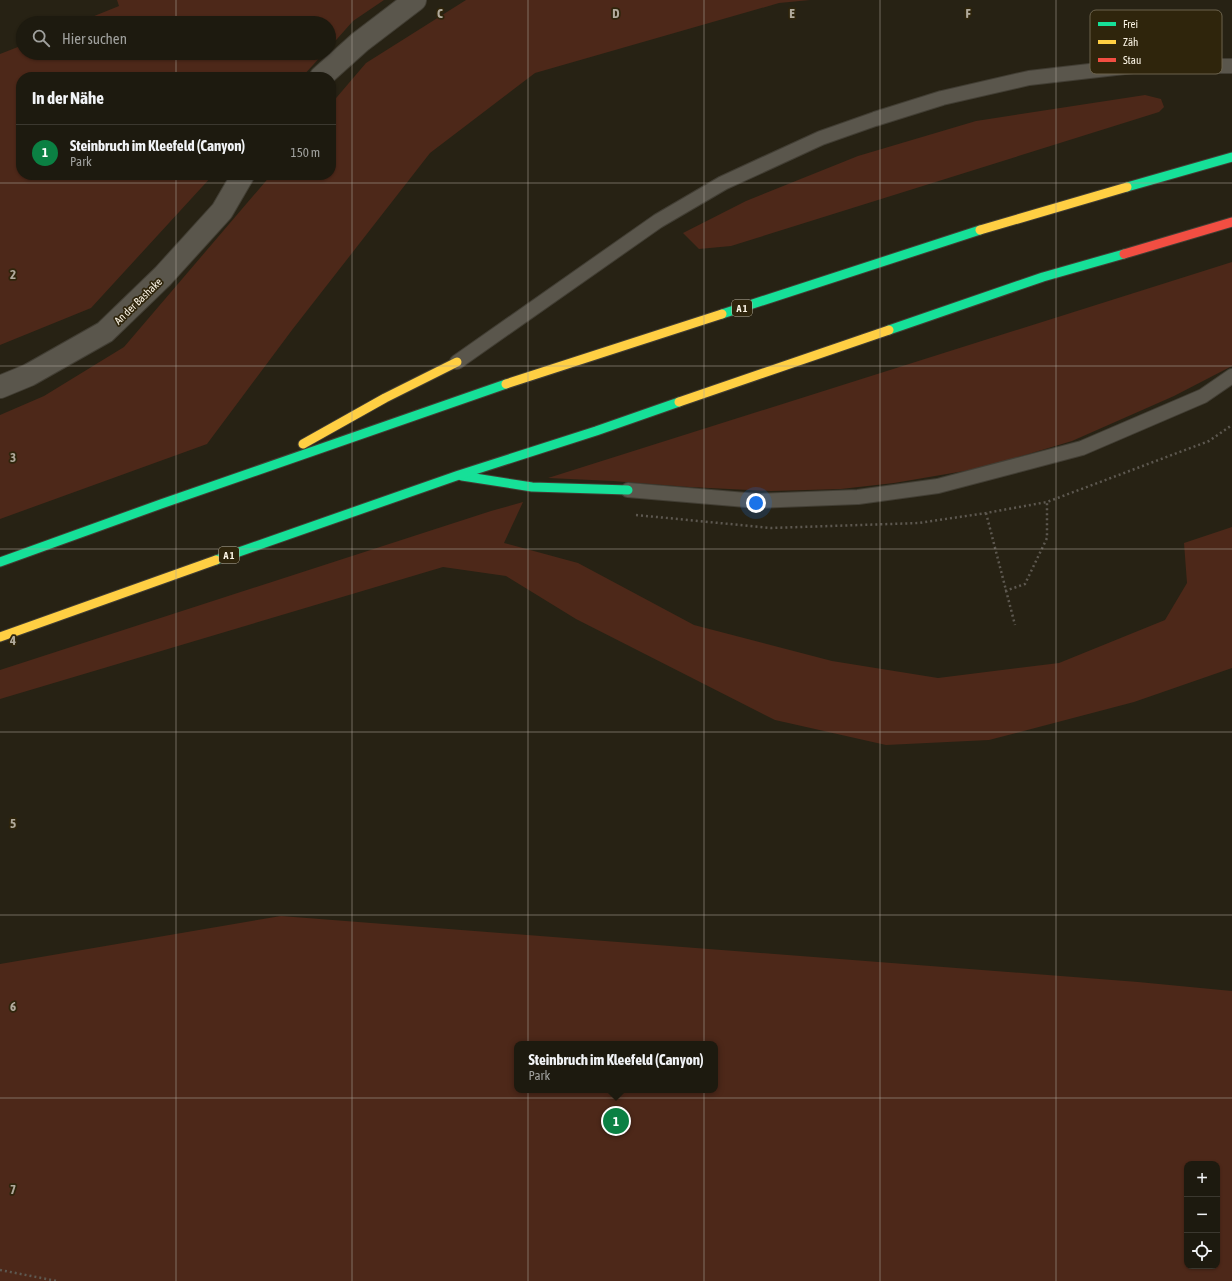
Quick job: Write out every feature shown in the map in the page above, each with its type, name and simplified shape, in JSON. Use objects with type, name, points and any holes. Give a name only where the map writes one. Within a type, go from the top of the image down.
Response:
[{"type":"highway","name":"A 1","points":[[0,562],[492,389],[1002,223],[1232,157]]},
{"type":"highway","name":"A 1","points":[[0,637],[189,569],[459,475],[596,431],[1043,277],[1232,222]]},
{"type":"highway","points":[[256,471],[385,398],[457,362]]},
{"type":"highway","points":[[459,475],[532,487],[628,490]]},
{"type":"street","points":[[327,72],[360,42],[415,0]]},
{"type":"street","name":"An der Bashake","points":[[0,387],[29,375],[105,332],[163,276],[222,211],[239,180]]},
{"type":"lane","points":[[457,362],[658,221],[723,183],[821,138],[942,98],[1028,78],[1090,71]]},
{"type":"lane","points":[[628,490],[758,501],[858,497],[938,486],[1082,448],[1203,396],[1232,376]]},
{"type":"path","points":[[1005,591],[1025,584],[1047,538],[1047,502]]},
{"type":"path","points":[[986,514],[1015,625]]},
{"type":"path","points":[[0,1270],[57,1281]]},
{"type":"shaded area","points":[[117,0],[384,0],[353,21],[336,40],[336,16],[94,16],[119,6]]},
{"type":"shaded area","points":[[466,0],[810,0],[779,3],[535,73],[430,153],[292,330],[207,444],[0,519],[0,415],[44,396],[124,347],[267,180],[336,180],[336,98],[366,63]]},
{"type":"shaded area","points":[[16,48],[16,60],[318,60],[307,72],[16,72],[16,180],[208,180],[91,308],[0,345],[0,54]]},
{"type":"shaded area","points":[[1145,95],[1161,99],[1164,107],[1159,112],[731,246],[699,249],[683,233],[746,201],[858,156],[976,121]]},
{"type":"shaded area","points":[[1232,262],[1232,366],[1174,396],[1072,441],[982,468],[894,483],[841,489],[771,491],[548,478]]},
{"type":"shaded area","points":[[523,502],[504,543],[578,563],[694,625],[832,661],[938,678],[1059,663],[1165,620],[1187,583],[1184,543],[1232,527],[1232,668],[1134,702],[989,740],[886,745],[775,720],[576,619],[506,576],[443,567],[0,699],[0,670],[491,511]]},
{"type":"shaded area","points":[[281,916],[1138,982],[1232,991],[1232,1281],[0,1281],[0,964]]},
{"type":"traffic: fast","points":[[1127,187],[1232,157]]},
{"type":"traffic: fast","points":[[722,314],[980,230]]},
{"type":"traffic: fast","points":[[889,330],[1043,277],[1124,254]]},
{"type":"traffic: fast","points":[[0,562],[161,504],[506,384]]},
{"type":"traffic: fast","points":[[216,560],[459,475],[596,431],[679,402]]},
{"type":"traffic: fast","points":[[462,476],[532,487],[628,490]]},
{"type":"traffic: slow","points":[[980,230],[1127,187]]},
{"type":"traffic: slow","points":[[506,384],[722,314]]},
{"type":"traffic: slow","points":[[679,402],[889,330]]},
{"type":"traffic: slow","points":[[303,444],[385,398],[457,362]]},
{"type":"traffic: slow","points":[[0,637],[216,560]]},
{"type":"traffic: jam","points":[[1124,254],[1232,222]]},
{"type":"place","name":"Steinbruch im Kleefeld (Canyon)","points":[[616,1121]]}]
